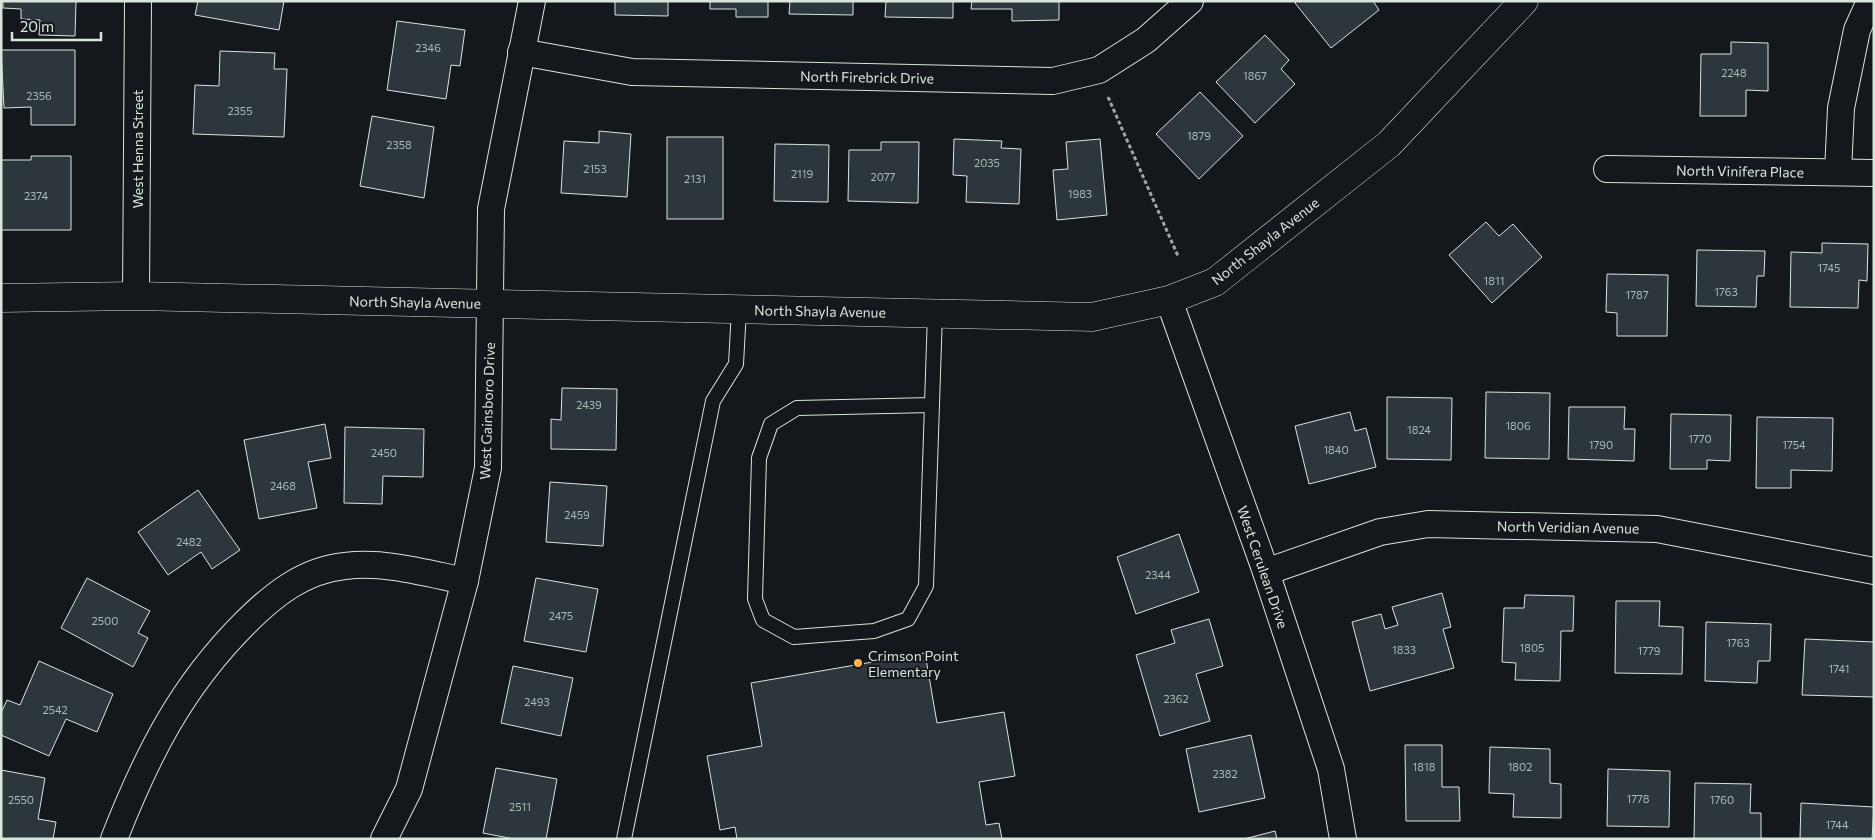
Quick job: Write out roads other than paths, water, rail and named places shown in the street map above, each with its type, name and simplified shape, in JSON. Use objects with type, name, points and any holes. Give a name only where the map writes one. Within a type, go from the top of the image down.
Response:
[{"type":"street","name":"West Henna Street","points":[[136,296],[138,1]]},
{"type":"street","name":"West Gainsboro Drive","points":[[384,839],[409,788],[465,581],[488,468],[491,209],[532,1]]},
{"type":"street","name":"North Firebrick Drive","points":[[521,52],[632,72],[1053,81],[1100,70],[1146,40],[1190,1]]},
{"type":"street","name":"North Shayla Avenue","points":[[1,298],[136,296],[1092,317],[1169,300],[1215,282],[1389,144],[1524,1]]},
{"type":"street","points":[[1838,172],[1841,108],[1856,30],[1870,1]]},
{"type":"street","name":"North Vinifera Place","points":[[1607,169],[1874,173]]},
{"type":"street","name":"West Cerulean Drive","points":[[1169,300],[1266,572],[1331,769],[1343,839]]},
{"type":"street","name":"North Veridian Avenue","points":[[1266,572],[1380,532],[1428,524],[1657,529],[1874,571]]},
{"type":"street","points":[[114,839],[153,748],[182,696],[220,648],[286,586],[313,573],[344,566],[381,565],[465,581]]},
{"type":"lane","points":[[624,839],[713,401],[736,364],[740,309]]},
{"type":"lane","points":[[932,405],[797,408],[771,424],[760,458],[755,599],[762,620],[794,637],[874,630],[908,619],[926,586],[932,405],[935,313]]},
{"type":"place","name":"Crimson Point Elementary","points":[[858,663]]}]
